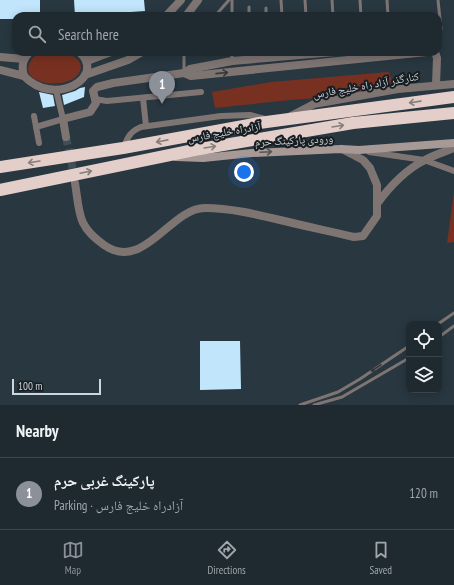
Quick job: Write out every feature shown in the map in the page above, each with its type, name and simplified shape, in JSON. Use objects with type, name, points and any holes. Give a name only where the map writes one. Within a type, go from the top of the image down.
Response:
[{"type":"highway","name":"آزادراه خلیج فارس","points":[[0,167],[123,148],[279,120],[454,97]]},
{"type":"highway","name":"آزادراه خلیج فارس","points":[[0,190],[158,157],[353,123],[454,113]]},
{"type":"highway","points":[[0,198],[20,185]]},
{"type":"main road","points":[[359,150],[454,143]]},
{"type":"main road","name":"ورودی پارکینگ حرم","points":[[158,157],[203,158],[252,153],[341,149],[359,150]]},
{"type":"street","points":[[170,12],[181,0]]},
{"type":"street","points":[[189,12],[198,0]]},
{"type":"street","points":[[24,76],[22,64],[27,56]]},
{"type":"street","points":[[0,70],[24,76],[35,85],[43,88],[56,90],[71,87],[79,82],[85,75],[87,61],[83,56]]},
{"type":"street","points":[[87,61],[100,56]]},
{"type":"street","points":[[85,75],[128,60],[135,56]]},
{"type":"street","points":[[36,127],[90,112],[96,103],[93,91],[97,87],[112,83],[184,73],[190,69],[232,61],[248,56]]},
{"type":"street","points":[[184,73],[191,76],[388,56]]},
{"type":"street","points":[[436,56],[436,86]]},
{"type":"street","points":[[0,58],[24,59]]},
{"type":"street","name":"کنارگذر آزاد راه خلیج فارس","points":[[279,120],[314,104],[398,89],[454,84]]},
{"type":"street","points":[[56,90],[66,137]]},
{"type":"street","points":[[94,99],[107,101],[201,92]]},
{"type":"street","points":[[142,98],[146,126]]},
{"type":"street","points":[[123,148],[133,130],[146,126],[221,116],[250,115],[279,120]]},
{"type":"street","points":[[34,116],[39,143]]},
{"type":"street","points":[[377,204],[401,176],[424,160],[454,148]]},
{"type":"street","points":[[76,183],[79,213],[83,226],[92,237],[108,248],[121,252],[137,250],[148,244],[187,214],[197,209],[205,208],[242,212],[354,237],[363,236],[377,216],[377,185],[374,175],[363,160],[341,149]]},
{"type":"street","points":[[359,150],[424,160],[454,170]]},
{"type":"lane","points":[[218,12],[229,0]]},
{"type":"lane","points":[[232,0],[232,12]]},
{"type":"lane","points":[[281,0],[282,12]]},
{"type":"lane","points":[[305,0],[306,12]]},
{"type":"lane","points":[[332,0],[333,12]]},
{"type":"lane","points":[[360,0],[361,12]]},
{"type":"lane","points":[[387,0],[388,12]]},
{"type":"lane","points":[[438,0],[439,12]]},
{"type":"lane","points":[[249,7],[249,12]]},
{"type":"lane","points":[[184,56],[184,73]]},
{"type":"lane","points":[[232,56],[232,61]]},
{"type":"lane","points":[[442,321],[454,313]]},
{"type":"lane","points":[[442,335],[454,326]]},
{"type":"lane","points":[[300,405],[338,392],[406,348]]},
{"type":"lane","points":[[314,405],[342,397],[406,360]]},
{"type":"shaded area","points":[[35,56],[73,56],[80,62],[81,69],[73,79],[65,82],[46,83],[31,76],[28,70],[30,62]]},
{"type":"shaded area","points":[[389,72],[392,80],[388,88],[361,95],[290,100],[215,108],[212,92],[271,82]]},
{"type":"shaded area","points":[[454,192],[454,242],[447,243]]},
{"type":"building","points":[[0,0],[40,0],[40,12],[12,12],[12,19],[0,19]]},
{"type":"building","points":[[74,0],[144,0],[145,11],[75,12]]},
{"type":"building","points":[[85,87],[84,97],[64,105],[62,95]]},
{"type":"building","points":[[39,92],[53,95],[55,106],[43,108]]},
{"type":"building","points":[[200,341],[240,341],[241,389],[200,390]]},
{"type":"tunnel","points":[[66,137],[75,180]]},
{"type":"place","name":"پارکینگ غربی حرم","points":[[162,104]]}]
